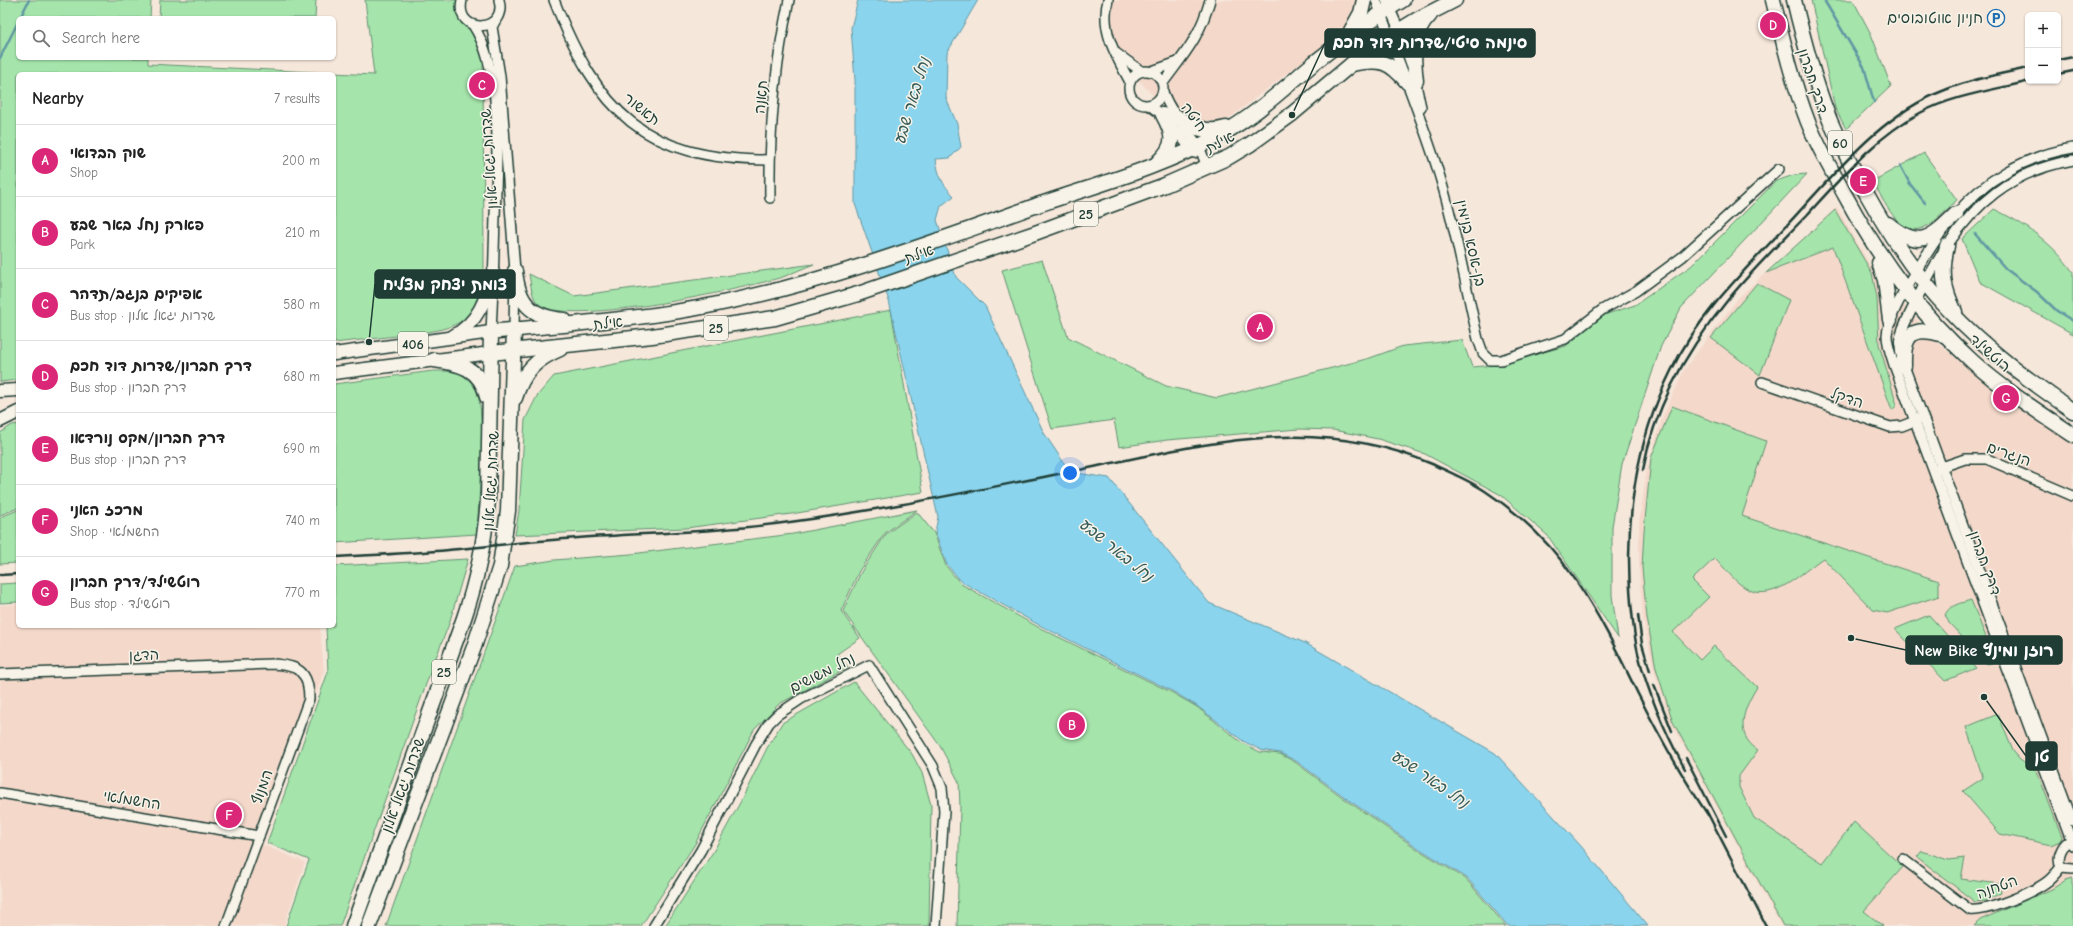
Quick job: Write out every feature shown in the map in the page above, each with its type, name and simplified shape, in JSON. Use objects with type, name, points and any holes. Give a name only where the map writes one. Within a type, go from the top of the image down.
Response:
[{"type":"highway","points":[[1348,37],[1361,13],[1364,0]]},
{"type":"highway","name":"אילת","points":[[491,332],[650,315],[710,306],[792,287],[851,270],[945,239],[1157,163],[1194,148],[1236,126],[1277,96],[1386,7],[1403,0]]},
{"type":"highway","name":"אילת","points":[[491,352],[571,344],[750,322],[799,312],[858,294],[964,256],[1035,233],[1207,167],[1249,145],[1292,114],[1350,65],[1394,33],[1455,0]]},
{"type":"highway","name":"דרך חברון","points":[[1773,0],[1786,54],[1808,122],[1839,185],[1873,243],[1906,291],[1945,336]]},
{"type":"highway","name":"דרך חברון","points":[[1794,0],[1806,49],[1827,114],[1857,176],[1883,220],[1920,277],[1960,321]]},
{"type":"highway","points":[[1412,82],[1414,42],[1426,20],[1436,9]]},
{"type":"highway","points":[[1350,65],[1366,61],[1379,62],[1393,66],[1412,82]]},
{"type":"highway","points":[[1169,115],[1202,130],[1213,131],[1236,126]]},
{"type":"highway","points":[[1157,163],[1167,154],[1171,146],[1169,115]]},
{"type":"highway","points":[[1883,220],[1905,236],[1921,239],[1936,234],[1956,214]]},
{"type":"highway","points":[[1873,243],[1885,280],[1890,320]]},
{"type":"highway","points":[[1947,246],[1943,261],[1944,286],[1960,321]]},
{"type":"highway","points":[[515,271],[517,290],[520,297],[535,312],[550,318],[586,322]]},
{"type":"highway","name":"רוטשילד","points":[[1960,321],[2006,363],[2073,411]]},
{"type":"highway","name":"שדרות יגאל אלון","points":[[369,926],[474,646],[500,566],[508,511],[514,330]]},
{"type":"highway","points":[[1904,366],[1905,344],[1908,337],[1915,332],[1922,330],[1945,336]]},
{"type":"highway","name":"שדרות יגאל אלון","points":[[352,926],[470,598],[486,523],[491,332]]},
{"type":"highway","name":"רוטשילד","points":[[1945,336],[1993,379],[2073,435]]},
{"type":"highway","points":[[512,410],[521,384],[531,368],[547,354],[571,344]]},
{"type":"highway","points":[[434,360],[453,362],[470,368],[482,381],[490,408]]},
{"type":"main road","points":[[448,338],[466,328],[478,314],[487,296],[493,272]]},
{"type":"main road","name":"אילת","points":[[336,354],[491,332]]},
{"type":"main road","name":"אילת","points":[[336,373],[491,352]]},
{"type":"main road","points":[[0,391],[16,390]]},
{"type":"main road","points":[[0,412],[16,411]]},
{"type":"main road","points":[[0,421],[16,412]]},
{"type":"street","name":"שדרות יגאל אלון","points":[[462,0],[462,12],[464,18],[473,25],[486,51],[494,102],[497,155],[491,332]]},
{"type":"street","name":"שדרות יגאל אלון","points":[[499,0],[501,8],[492,27],[500,76],[515,271],[514,330]]},
{"type":"street","name":"תאשור","points":[[554,0],[569,37],[583,65],[608,100],[637,127],[659,140],[690,152],[710,157],[738,160],[769,160]]},
{"type":"street","name":"תאנה","points":[[770,198],[769,160],[776,79],[789,0]]},
{"type":"street","name":"חיטה","points":[[1108,0],[1106,21],[1111,45],[1130,82],[1129,91],[1133,99],[1140,104],[1149,105],[1169,115],[1207,167]]},
{"type":"street","points":[[1163,87],[1179,62],[1190,49],[1199,32],[1210,0]]},
{"type":"street","name":"בן-אסא בנימין","points":[[1376,0],[1386,7],[1412,82],[1450,211],[1478,339],[1483,353],[1490,360],[1501,360],[1565,339],[1602,310],[1636,291],[1682,257],[1779,169]]},
{"type":"street","points":[[473,25],[485,26],[490,24],[498,16]]},
{"type":"street","name":"חיטה","points":[[1111,45],[1119,57],[1141,71]]},
{"type":"street","points":[[1130,82],[1134,75],[1141,71],[1152,71],[1179,62]]},
{"type":"street","name":"חיטה","points":[[1152,71],[1159,76],[1169,115]]},
{"type":"street","name":"חיטה","points":[[1149,105],[1160,99],[1163,87]]},
{"type":"street","points":[[1920,277],[1956,214],[1988,183],[2008,170],[2045,155],[2073,148]]},
{"type":"street","points":[[1920,277],[1947,246],[1965,222],[1995,193],[2028,174],[2073,160]]},
{"type":"street","name":"דרך חברון","points":[[1920,277],[1906,291],[1890,320],[1888,335],[1889,349],[1919,420],[2073,822]]},
{"type":"street","name":"דרך חברון","points":[[1919,420],[1904,366],[1900,338],[1915,303],[1920,277]]},
{"type":"street","name":"הדקל","points":[[1762,382],[1890,427],[1919,420]]},
{"type":"street","name":"הנגרים","points":[[1937,468],[1965,459],[1986,459],[2073,496]]},
{"type":"street","name":"דרך חברון","points":[[1937,468],[2072,842]]},
{"type":"street","name":"הדגן","points":[[0,674],[272,664],[289,665]]},
{"type":"street","name":"המנוף","points":[[226,926],[309,699],[309,688],[305,676],[299,669],[289,665]]},
{"type":"street","name":"נחל משושים","points":[[654,926],[701,850],[756,744],[769,723],[777,715],[801,699],[869,665],[933,766],[942,788],[944,811],[936,926]]},
{"type":"street","name":"החשמלאי","points":[[0,793],[258,836]]},
{"type":"street","points":[[2072,842],[2063,847],[2058,859],[2061,867],[2073,868]]},
{"type":"street","name":"הטחנה","points":[[1903,859],[1970,910],[1988,909],[2042,885],[2061,867]]},
{"type":"shaded area","points":[[1113,0],[1385,0],[1338,34],[1227,120],[1202,122],[1177,113],[1156,99],[1125,65],[1110,37],[1108,19]]},
{"type":"shaded area","points":[[1837,207],[1875,274],[1939,344],[2073,444],[2073,926],[1781,926],[1670,721],[1654,671],[1643,619],[1639,571],[1639,523],[1647,468],[1663,415],[1685,368],[1739,297]]},
{"type":"shaded area","points":[[16,604],[16,628],[320,628],[324,671],[263,845],[305,862],[284,926],[0,926],[0,605]]},
{"type":"green space","points":[[0,0],[151,0],[150,16],[16,16],[16,60],[148,60],[148,64],[312,72],[16,72],[16,380],[0,382]]},
{"type":"green space","points":[[160,0],[316,0],[315,16],[159,16]]},
{"type":"green space","points":[[365,0],[458,0],[458,15],[471,30],[483,53],[484,267],[482,286],[477,301],[471,312],[462,320],[451,326],[438,330],[336,343],[336,73],[374,75]]},
{"type":"green space","points":[[1811,0],[1853,0],[1871,34],[1891,86],[1846,129],[1835,108]]},
{"type":"green space","points":[[1924,153],[1957,200],[1927,226],[1917,229],[1909,228],[1901,224],[1887,207],[1873,181]]},
{"type":"green space","points":[[1807,174],[1681,308],[1661,346],[1622,464],[1612,527],[1612,595],[1618,638],[1548,536],[1501,495],[1425,454],[1378,439],[1333,430],[1299,429],[1167,440],[1119,447],[1114,420],[1052,429],[1002,270],[1042,260],[1068,337],[1166,386],[1217,398],[1370,358],[1403,346],[1462,340],[1472,367],[1496,365],[1566,346],[1601,316],[1635,305],[1691,266],[1776,181],[1794,175]]},
{"type":"green space","points":[[1994,209],[2037,235],[2065,261],[2073,272],[2073,334],[1980,282],[1962,239]]},
{"type":"green space","points":[[1835,210],[1872,273],[1877,298],[1879,344],[1897,405],[1892,410],[1833,247],[1766,273]]},
{"type":"green space","points":[[814,264],[783,277],[732,290],[658,304],[586,312],[558,311],[540,305],[533,295],[529,274],[574,296]]},
{"type":"green space","points":[[1757,283],[1789,300],[1760,375],[1711,338]]},
{"type":"green space","points":[[891,310],[923,492],[791,514],[686,528],[515,535],[519,510],[525,420],[537,396],[554,376]]},
{"type":"green space","points":[[433,371],[460,373],[473,382],[478,393],[481,410],[482,431],[477,534],[336,543],[336,384]]},
{"type":"green space","points":[[1672,406],[1766,441],[1742,516],[1939,581],[1939,596],[1887,613],[1873,610],[1823,558],[1786,585],[1775,590],[1754,592],[1740,584],[1715,558],[1692,580],[1709,597],[1673,632],[1700,660],[1714,646],[1757,687],[1745,712],[1743,729],[1750,744],[1758,750],[1739,776],[1739,787],[1754,818],[1822,863],[1854,822],[1903,867],[1864,911],[1883,926],[1783,926],[1673,722],[1656,668],[1647,618],[1642,568],[1651,458]]},
{"type":"green space","points":[[16,424],[16,509],[0,515],[0,433],[12,425]]},
{"type":"green space","points":[[917,510],[885,533],[859,571],[841,611],[860,638],[837,654],[848,667],[779,704],[754,730],[695,844],[641,926],[386,926],[515,566],[554,560],[631,554],[793,534]]},
{"type":"green space","points":[[16,511],[16,563],[0,564],[0,517]]},
{"type":"green space","points":[[917,512],[934,533],[946,566],[961,584],[1038,627],[1171,692],[1197,707],[1242,743],[1260,752],[1280,754],[1295,762],[1349,802],[1419,850],[1466,879],[1506,926],[957,926],[960,807],[959,782],[940,746],[843,611],[861,572],[886,534]]},
{"type":"green space","points":[[468,559],[449,624],[430,673],[340,926],[286,926],[309,860],[267,843],[328,672],[326,628],[336,628],[336,566]]},
{"type":"green space","points":[[16,583],[16,602],[0,603],[0,584]]},
{"type":"green space","points":[[1971,600],[1996,662],[1987,664],[1949,623],[1945,615],[1952,607],[1959,603]]},
{"type":"green space","points":[[1929,615],[1976,668],[1945,681],[1895,629]]},
{"type":"green space","points":[[854,682],[912,754],[922,773],[931,805],[929,926],[665,926],[713,852],[742,799],[767,748],[782,723]]},
{"type":"green space","points":[[1998,714],[2013,751],[2020,759],[2037,771],[2062,837],[2060,841],[2051,845],[2000,834],[1963,791],[1983,778],[1966,727]]},
{"type":"green space","points":[[1922,851],[1948,860],[1965,858],[1961,879],[2000,884],[2001,893],[1985,901],[1975,902],[1917,857]]},
{"type":"green space","points":[[2073,878],[2073,926],[1974,926],[1980,920],[2052,889],[2066,880]]},
{"type":"water","name":"נחל באר שבע","points":[[858,0],[978,0],[947,53],[946,98],[957,124],[961,147],[950,158],[936,159],[941,179],[954,196],[941,206],[937,220],[956,277],[985,306],[1044,433],[1070,472],[1109,478],[1209,603],[1305,643],[1495,753],[1580,845],[1648,926],[1508,926],[1467,878],[1420,849],[1350,801],[1296,761],[1280,753],[1261,750],[1243,741],[1197,706],[1172,691],[1039,625],[962,582],[947,565],[935,532],[938,517],[889,301],[855,204],[855,80],[851,28]]},
{"type":"waterway","points":[[21,16],[29,0]]},
{"type":"waterway","points":[[1824,0],[1864,67],[1874,102]]},
{"type":"waterway","points":[[0,58],[16,26]]},
{"type":"waterway","points":[[1900,165],[1910,184],[1925,203]]},
{"type":"waterway","points":[[1975,234],[2006,269],[2037,292],[2057,311],[2073,321]]},
{"type":"railway","points":[[2061,59],[2073,57]]},
{"type":"railway","points":[[1685,769],[1658,712],[1642,668],[1635,635],[1629,573],[1631,514],[1641,455],[1659,398],[1671,371],[1694,331],[1723,294],[1858,149],[1878,131],[1921,101],[1945,90],[1976,80],[2025,69]]},
{"type":"railway","points":[[2061,73],[2073,71]]},
{"type":"railway","points":[[1643,470],[1655,424],[1664,402],[1686,360],[1712,320],[1766,257],[1859,159],[1888,134],[1920,113],[1960,97],[2025,82]]},
{"type":"railway","points":[[336,557],[423,552],[560,539],[710,530],[763,525],[895,506],[1206,445],[1251,439],[1296,437],[1341,439],[1386,448],[1432,464],[1461,477],[1488,493],[1515,513],[1538,534],[1559,557],[1593,607],[1679,770],[1708,815]]},
{"type":"railway","points":[[0,575],[16,574]]},
{"type":"railway","points":[[1638,615],[1642,644],[1650,671]]},
{"type":"railway","points":[[1654,685],[1672,731]]},
{"type":"railway","points":[[1686,758],[1726,836]]},
{"type":"railway","points":[[1706,810],[1766,926]]},
{"type":"place","name":"חניון אוטובוסים","points":[[1996,18]]},
{"type":"place","name":"דרך חברון/שדרות דוד חכם","points":[[1773,25]]},
{"type":"place","name":"אפיקים בנגב/תדהר","points":[[482,85]]},
{"type":"place","name":"סינמה סיטי/שדרות דוד חכם","points":[[1292,115]]},
{"type":"place","name":"דרך חברון/מקס נורדאו","points":[[1863,181]]},
{"type":"place","name":"שוק הבדואי","points":[[1260,327]]},
{"type":"place","name":"צומת יצחק מצליח","points":[[369,342]]},
{"type":"place","name":"רוטשילד/דרך חברון","points":[[2006,398]]},
{"type":"place","name":"New Bike רוזן ומינץ","points":[[1851,638]]},
{"type":"place","name":"טן","points":[[1984,697]]},
{"type":"place","name":"פארק נחל באר שבע","points":[[1072,725]]},
{"type":"place","name":"מרכז האני","points":[[229,815]]}]
